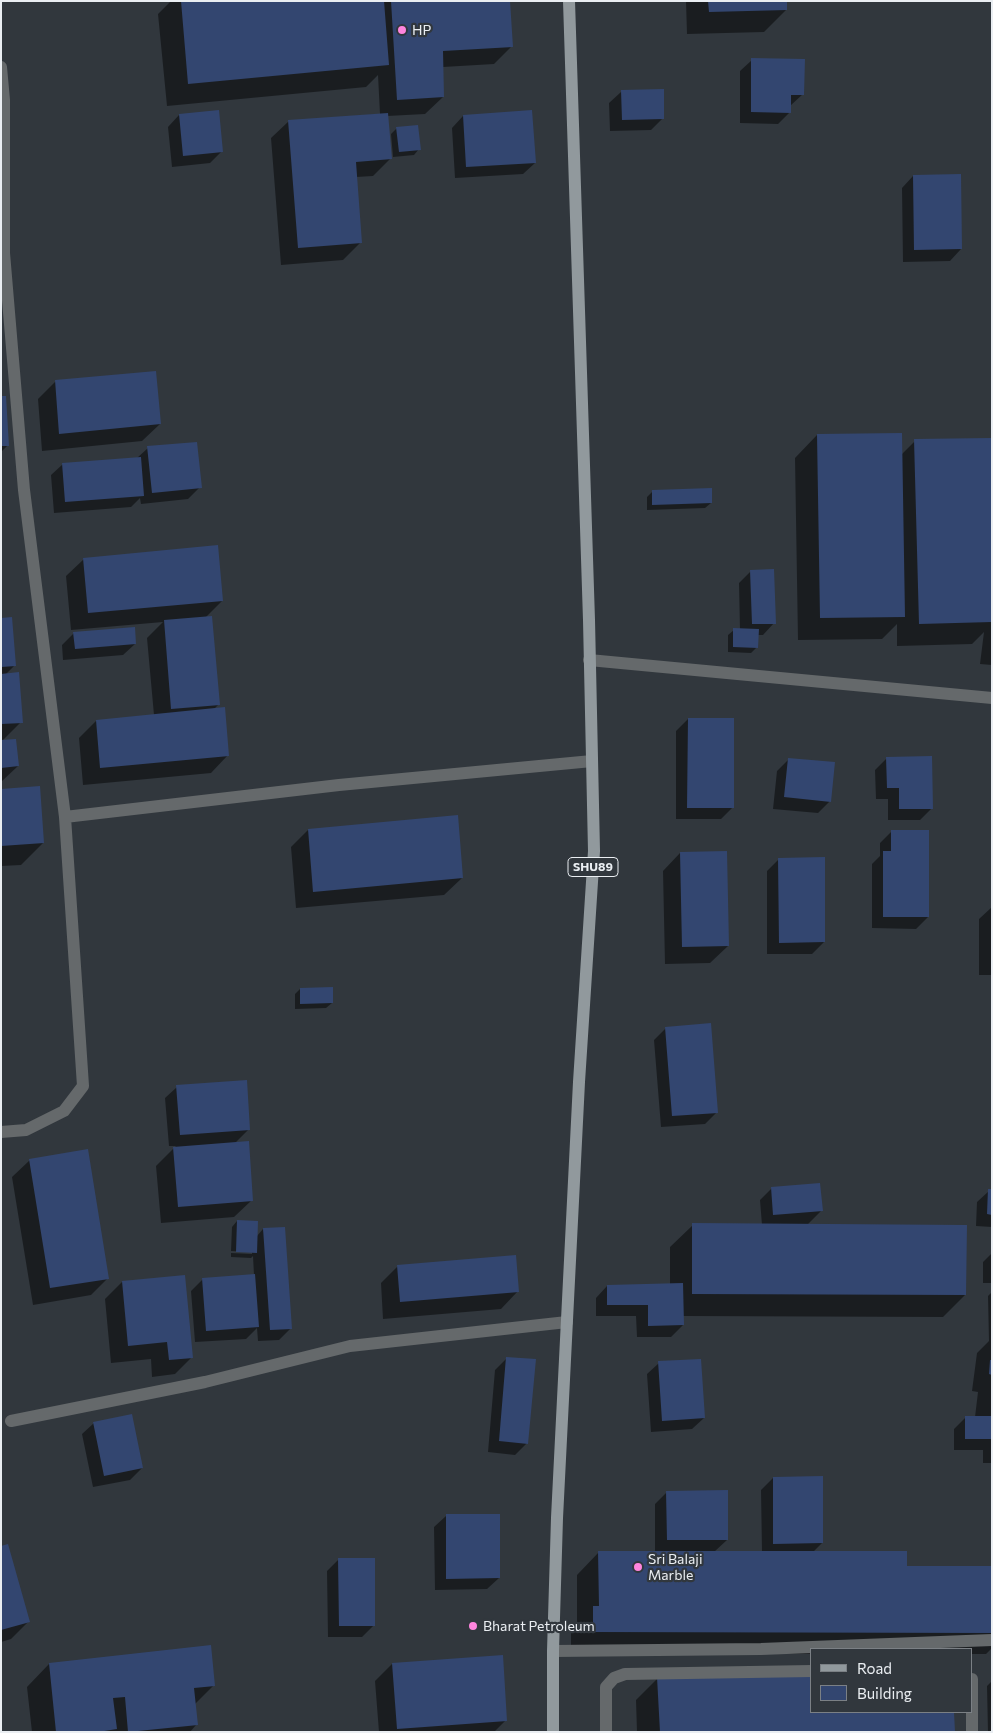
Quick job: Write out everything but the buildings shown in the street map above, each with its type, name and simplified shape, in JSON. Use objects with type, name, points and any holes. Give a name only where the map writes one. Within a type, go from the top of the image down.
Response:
[{"type":"main road","name":"SHU89","points":[[554,1732],[553,1652],[557,1518],[579,1082],[594,852],[569,1]]},
{"type":"street","points":[[1,67],[5,273],[24,490],[65,817],[83,1086],[64,1112],[26,1130],[1,1132]]},
{"type":"street","points":[[589,660],[992,698]]},
{"type":"street","points":[[65,817],[339,785],[592,761]]},
{"type":"street","points":[[11,1421],[205,1382],[350,1346],[567,1322]]},
{"type":"street","points":[[553,1652],[761,1649],[992,1640]]},
{"type":"street","points":[[606,1732],[606,1687],[614,1678],[625,1674],[810,1671]]},
{"type":"street","points":[[972,1713],[972,1732]]},
{"type":"place","name":"HP","points":[[402,30]]},
{"type":"place","name":"Sri Balaji Marble","points":[[638,1567]]},
{"type":"place","name":"Bharat Petroleum","points":[[473,1626]]}]
